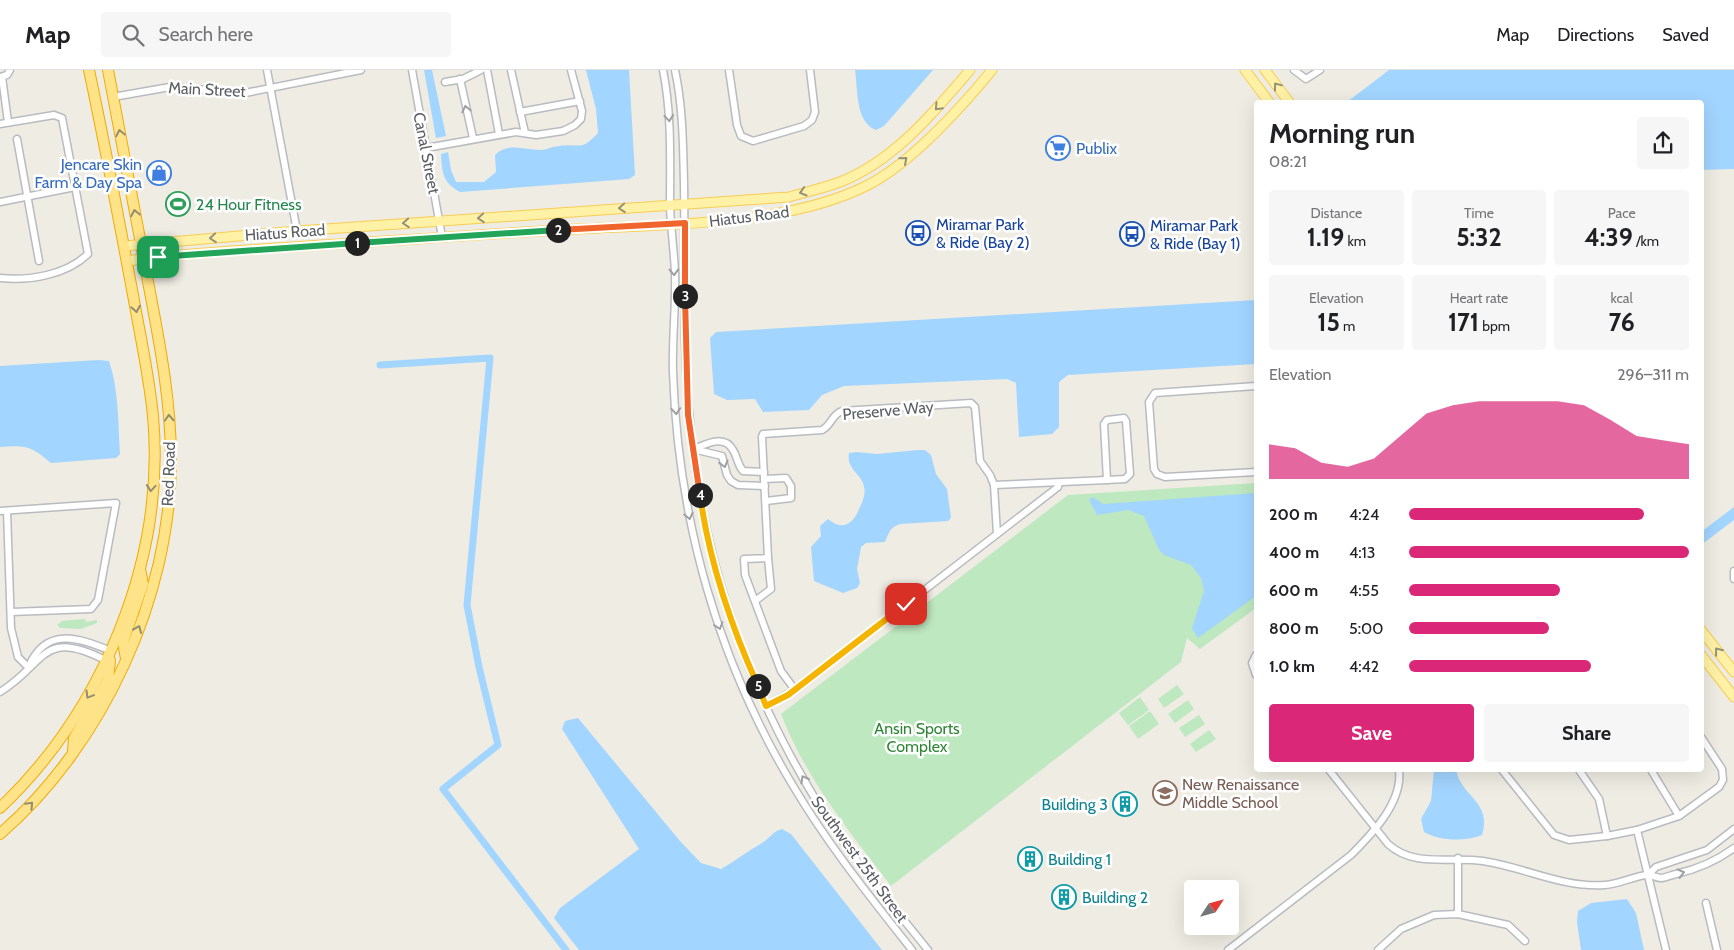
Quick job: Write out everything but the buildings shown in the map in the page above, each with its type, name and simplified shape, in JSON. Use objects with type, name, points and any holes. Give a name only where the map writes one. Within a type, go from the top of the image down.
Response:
[{"type":"highway","name":"Red Road","points":[[0,808],[53,749],[86,700],[109,656],[130,602],[149,518],[154,462],[153,416],[127,261],[89,70]]},
{"type":"highway","name":"Red Road","points":[[0,834],[28,808],[59,772],[101,710],[126,659],[149,604],[166,527],[171,461],[170,414],[159,339],[108,70]]},
{"type":"highway","points":[[126,659],[123,642],[143,584],[139,566]]},
{"type":"highway","points":[[73,752],[74,738],[108,680],[109,656]]},
{"type":"main road","name":"Hiatus Road","points":[[124,246],[440,220],[789,196],[841,182],[888,154],[916,128],[970,70]]},
{"type":"main road","name":"Hiatus Road","points":[[127,261],[442,236],[685,223],[789,212],[844,196],[869,185],[895,168],[927,139],[992,70]]},
{"type":"main road","points":[[1245,70],[1268,100]]},
{"type":"main road","points":[[1265,70],[1288,100]]},
{"type":"main road","points":[[916,128],[927,139]]},
{"type":"main road","points":[[1704,634],[1734,672]]},
{"type":"main road","points":[[1704,659],[1734,697]]},
{"type":"street","points":[[8,122],[1,77],[10,70]]},
{"type":"street","points":[[267,70],[297,231]]},
{"type":"street","name":"Main Street","points":[[113,97],[158,88],[232,94],[361,70]]},
{"type":"street","name":"Canal Street","points":[[412,70],[442,236]]},
{"type":"street","points":[[445,82],[460,80],[481,70]]},
{"type":"street","points":[[487,70],[499,134]]},
{"type":"street","points":[[511,70],[525,133]]},
{"type":"street","points":[[426,148],[499,134],[525,133],[536,135],[563,131],[580,119],[582,111],[571,70]]},
{"type":"street","name":"Southwest 25th Street","points":[[663,70],[667,90],[671,140],[670,205],[675,274],[673,370],[676,417],[686,503],[704,580],[732,667],[765,737],[828,840],[912,950]]},
{"type":"street","name":"Southwest 25th Street","points":[[675,70],[679,90],[683,139],[685,335],[688,415],[700,502],[716,571],[745,657],[766,706],[807,784],[836,832],[928,950]]},
{"type":"street","points":[[729,70],[736,125],[741,136],[753,141],[804,126],[812,120],[816,112],[810,70]]},
{"type":"street","points":[[1294,70],[1298,75],[1306,79],[1320,70]]},
{"type":"street","points":[[460,80],[473,138]]},
{"type":"street","points":[[520,112],[580,101]]},
{"type":"street","points":[[0,124],[54,115],[62,118],[88,254],[81,261],[38,278],[0,278]]},
{"type":"street","points":[[17,139],[29,197],[39,261]]},
{"type":"street","points":[[0,202],[75,187]]},
{"type":"street","points":[[1254,386],[1155,393],[1149,402],[1154,469],[1157,474],[1165,477],[1254,472]]},
{"type":"street","name":"Preserve Way","points":[[754,601],[771,589],[762,436],[763,434],[822,430],[830,424],[833,416],[842,411],[971,404],[976,407],[981,463],[994,485],[996,534]]},
{"type":"street","points":[[994,485],[1059,483],[1107,480],[1125,478],[1130,474],[1126,420],[1124,418],[1107,420],[1104,424],[1107,480]]},
{"type":"street","points":[[693,449],[711,442],[721,441],[733,449],[738,465],[743,471],[764,479]]},
{"type":"street","points":[[693,449],[722,456],[727,475],[738,485],[764,479],[786,478],[791,486],[791,498],[788,500],[766,501]]},
{"type":"street","points":[[766,706],[795,690],[1058,487],[1059,483]]},
{"type":"street","points":[[11,612],[91,609],[98,600],[116,503],[3,511],[13,644],[18,657],[28,667]]},
{"type":"street","points":[[768,558],[744,559],[744,575],[781,671],[795,690]]},
{"type":"street","points":[[1734,572],[1734,580]]},
{"type":"street","points":[[28,667],[34,653],[49,643],[62,639],[79,638],[109,656]]},
{"type":"street","points":[[0,692],[51,650],[65,646],[109,656]]},
{"type":"street","points":[[1504,772],[1554,835],[1569,840],[1607,836],[1637,830],[1679,816],[1719,787],[1723,780],[1722,769],[1704,742]]},
{"type":"street","points":[[1331,772],[1375,828],[1397,852],[1408,858],[1419,860],[1458,858],[1484,861],[1553,880],[1583,885],[1606,885],[1649,874],[1656,867],[1713,846],[1734,830]]},
{"type":"street","points":[[1580,772],[1599,798],[1607,836]]},
{"type":"street","points":[[1652,772],[1679,816]]},
{"type":"street","points":[[1232,949],[1351,855],[1375,828],[1397,791],[1399,773]]},
{"type":"street","points":[[1637,830],[1666,950]]},
{"type":"street","points":[[1713,846],[1720,858]]},
{"type":"street","points":[[1649,874],[1660,878],[1699,869],[1734,848]]},
{"type":"street","points":[[1458,858],[1458,914]]},
{"type":"street","points":[[1706,903],[1717,950]]},
{"type":"street","points":[[1378,950],[1401,929],[1434,915],[1458,914],[1508,925],[1525,941]]},
{"type":"green space","name":"Ansin Sports Complex","points":[[1254,483],[1254,609],[1200,649],[1187,638],[1181,662],[891,886],[830,804],[803,761],[781,714],[1068,495]]},
{"type":"green space","points":[[85,619],[86,622],[97,620],[97,623],[81,629],[60,628],[57,624],[61,623],[61,621]]},
{"type":"green space","points":[[1177,685],[1184,694],[1164,708],[1158,699]]},
{"type":"green space","points":[[1140,697],[1149,710],[1128,725],[1119,713]]},
{"type":"green space","points":[[1188,700],[1194,709],[1175,723],[1168,714]]},
{"type":"green space","points":[[1150,711],[1159,724],[1138,739],[1129,726]]},
{"type":"green space","points":[[1199,715],[1205,724],[1185,737],[1179,728]]},
{"type":"green space","points":[[1209,730],[1216,739],[1196,752],[1190,744]]},
{"type":"water","points":[[424,70],[432,70],[446,136],[436,138]]},
{"type":"water","points":[[586,70],[629,70],[635,175],[629,179],[460,192],[450,185],[444,177],[441,154],[448,152],[451,170],[456,182],[484,182],[496,172],[495,155],[505,149],[541,150],[557,146],[584,145],[587,143],[598,133],[596,109]]},
{"type":"water","points":[[855,70],[933,70],[884,126],[876,130],[869,126],[861,113]]},
{"type":"water","points":[[1389,70],[1734,70],[1734,169],[1704,170],[1704,100],[1350,100]]},
{"type":"water","points":[[1254,300],[1254,364],[1068,375],[1059,382],[1059,427],[1052,434],[1019,437],[1016,383],[1007,379],[844,386],[822,395],[809,410],[763,412],[755,399],[727,400],[714,394],[710,338],[716,332]]},
{"type":"water","points":[[98,360],[109,361],[115,384],[120,454],[116,458],[51,463],[28,448],[16,446],[0,447],[0,366]]},
{"type":"water","points":[[925,450],[931,455],[936,474],[947,489],[951,518],[948,521],[900,524],[891,529],[885,542],[866,543],[861,547],[857,569],[860,583],[857,588],[843,593],[814,581],[811,547],[821,536],[820,526],[828,519],[841,525],[849,523],[857,514],[864,496],[862,482],[851,467],[849,453],[877,454]]},
{"type":"water","points":[[1254,493],[1254,597],[1198,638],[1192,628],[1204,591],[1201,578],[1191,565],[1164,555],[1159,550],[1144,516],[1128,510],[1097,515],[1089,500],[1093,497],[1103,504]]},
{"type":"water","points":[[1734,507],[1734,520],[1704,543],[1704,530]]},
{"type":"water","points":[[578,718],[680,841],[701,863],[721,869],[762,843],[776,831],[782,829],[791,834],[882,950],[579,950],[554,918],[560,908],[639,849],[562,729],[565,721]]},
{"type":"water","points":[[1434,772],[1457,772],[1464,787],[1480,807],[1483,814],[1482,835],[1468,839],[1453,840],[1424,832],[1421,819],[1431,801]]},
{"type":"water","points":[[1627,899],[1636,913],[1644,950],[1581,950],[1577,922],[1578,911],[1591,903]]},
{"type":"waterway","points":[[380,365],[490,358],[467,605],[479,667],[498,745],[443,789],[566,950]]},
{"type":"place","name":"Publix","points":[[1058,148]]},
{"type":"place","name":"Jencare Skin Farm & Day Spa","points":[[159,173]]},
{"type":"place","name":"24 Hour Fitness","points":[[178,204]]},
{"type":"place","name":"Miramar Park & Ride (Bay 2)","points":[[918,233]]},
{"type":"place","name":"Miramar Park & Ride (Bay 1)","points":[[1132,234]]},
{"type":"place","name":"New Renaissance Middle School","points":[[1165,793]]},
{"type":"place","name":"Building 3","points":[[1125,804]]},
{"type":"place","name":"Building 1","points":[[1030,859]]},
{"type":"place","name":"Building 2","points":[[1064,897]]},
{"type":"route","points":[[158,257],[442,236],[685,223],[685,335],[688,415],[700,502],[716,571],[745,657],[766,706],[788,695],[906,604]]}]
